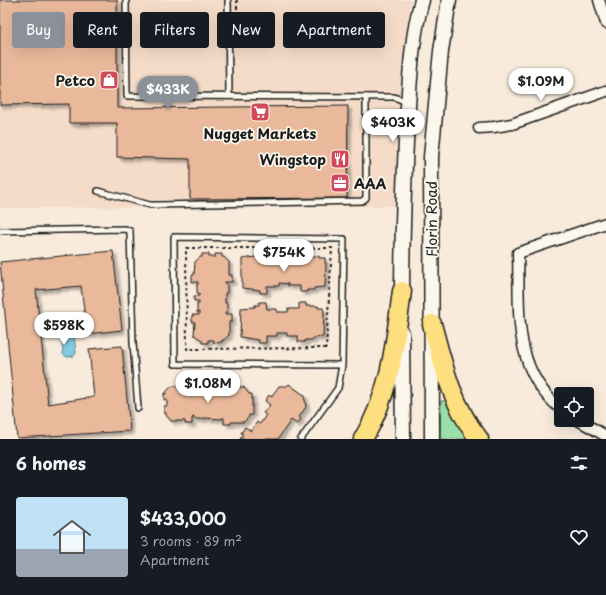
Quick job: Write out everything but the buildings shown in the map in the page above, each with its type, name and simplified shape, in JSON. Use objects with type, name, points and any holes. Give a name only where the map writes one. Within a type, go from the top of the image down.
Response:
[{"type":"highway","points":[[363,439],[372,425],[386,389],[394,352],[402,291]]},
{"type":"highway","points":[[432,324],[452,395],[468,426],[479,439]]},
{"type":"main road","name":"Florin Road","points":[[403,439],[402,291],[406,148],[412,50],[422,0]]},
{"type":"main road","name":"Florin Road","points":[[432,439],[430,157],[441,51],[449,0]]},
{"type":"street","points":[[599,0],[606,23]]},
{"type":"street","points":[[479,128],[494,128],[512,124],[606,91]]},
{"type":"street","points":[[554,402],[543,391],[534,378],[527,363],[523,349],[518,253],[606,223]]},
{"type":"street","points":[[590,427],[606,436]]},
{"type":"lane","points":[[126,0],[127,96],[394,97],[408,102]]},
{"type":"lane","points":[[228,0],[229,96]]},
{"type":"lane","points":[[98,190],[150,205],[362,201],[366,198],[366,97]]},
{"type":"lane","points":[[0,231],[125,229],[130,231],[133,343],[138,408]]},
{"type":"lane","points":[[300,439],[338,388],[342,365],[344,239],[174,237],[176,364],[342,365]]},
{"type":"path","points":[[186,248],[332,248],[326,348],[187,349],[186,248]]},
{"type":"shaded area","points":[[0,0],[411,0],[401,78],[395,206],[0,208]]},
{"type":"green space","points":[[441,401],[449,401],[473,439],[440,439]]},
{"type":"water","points":[[64,331],[71,331],[71,333],[74,334],[76,353],[74,356],[67,357],[63,354],[62,335]]},
{"type":"place","name":"Petco","points":[[109,80]]},
{"type":"place","name":"Nugget Markets","points":[[260,112]]},
{"type":"place","name":"Wingstop","points":[[340,159]]},
{"type":"place","name":"AAA","points":[[340,183]]}]
